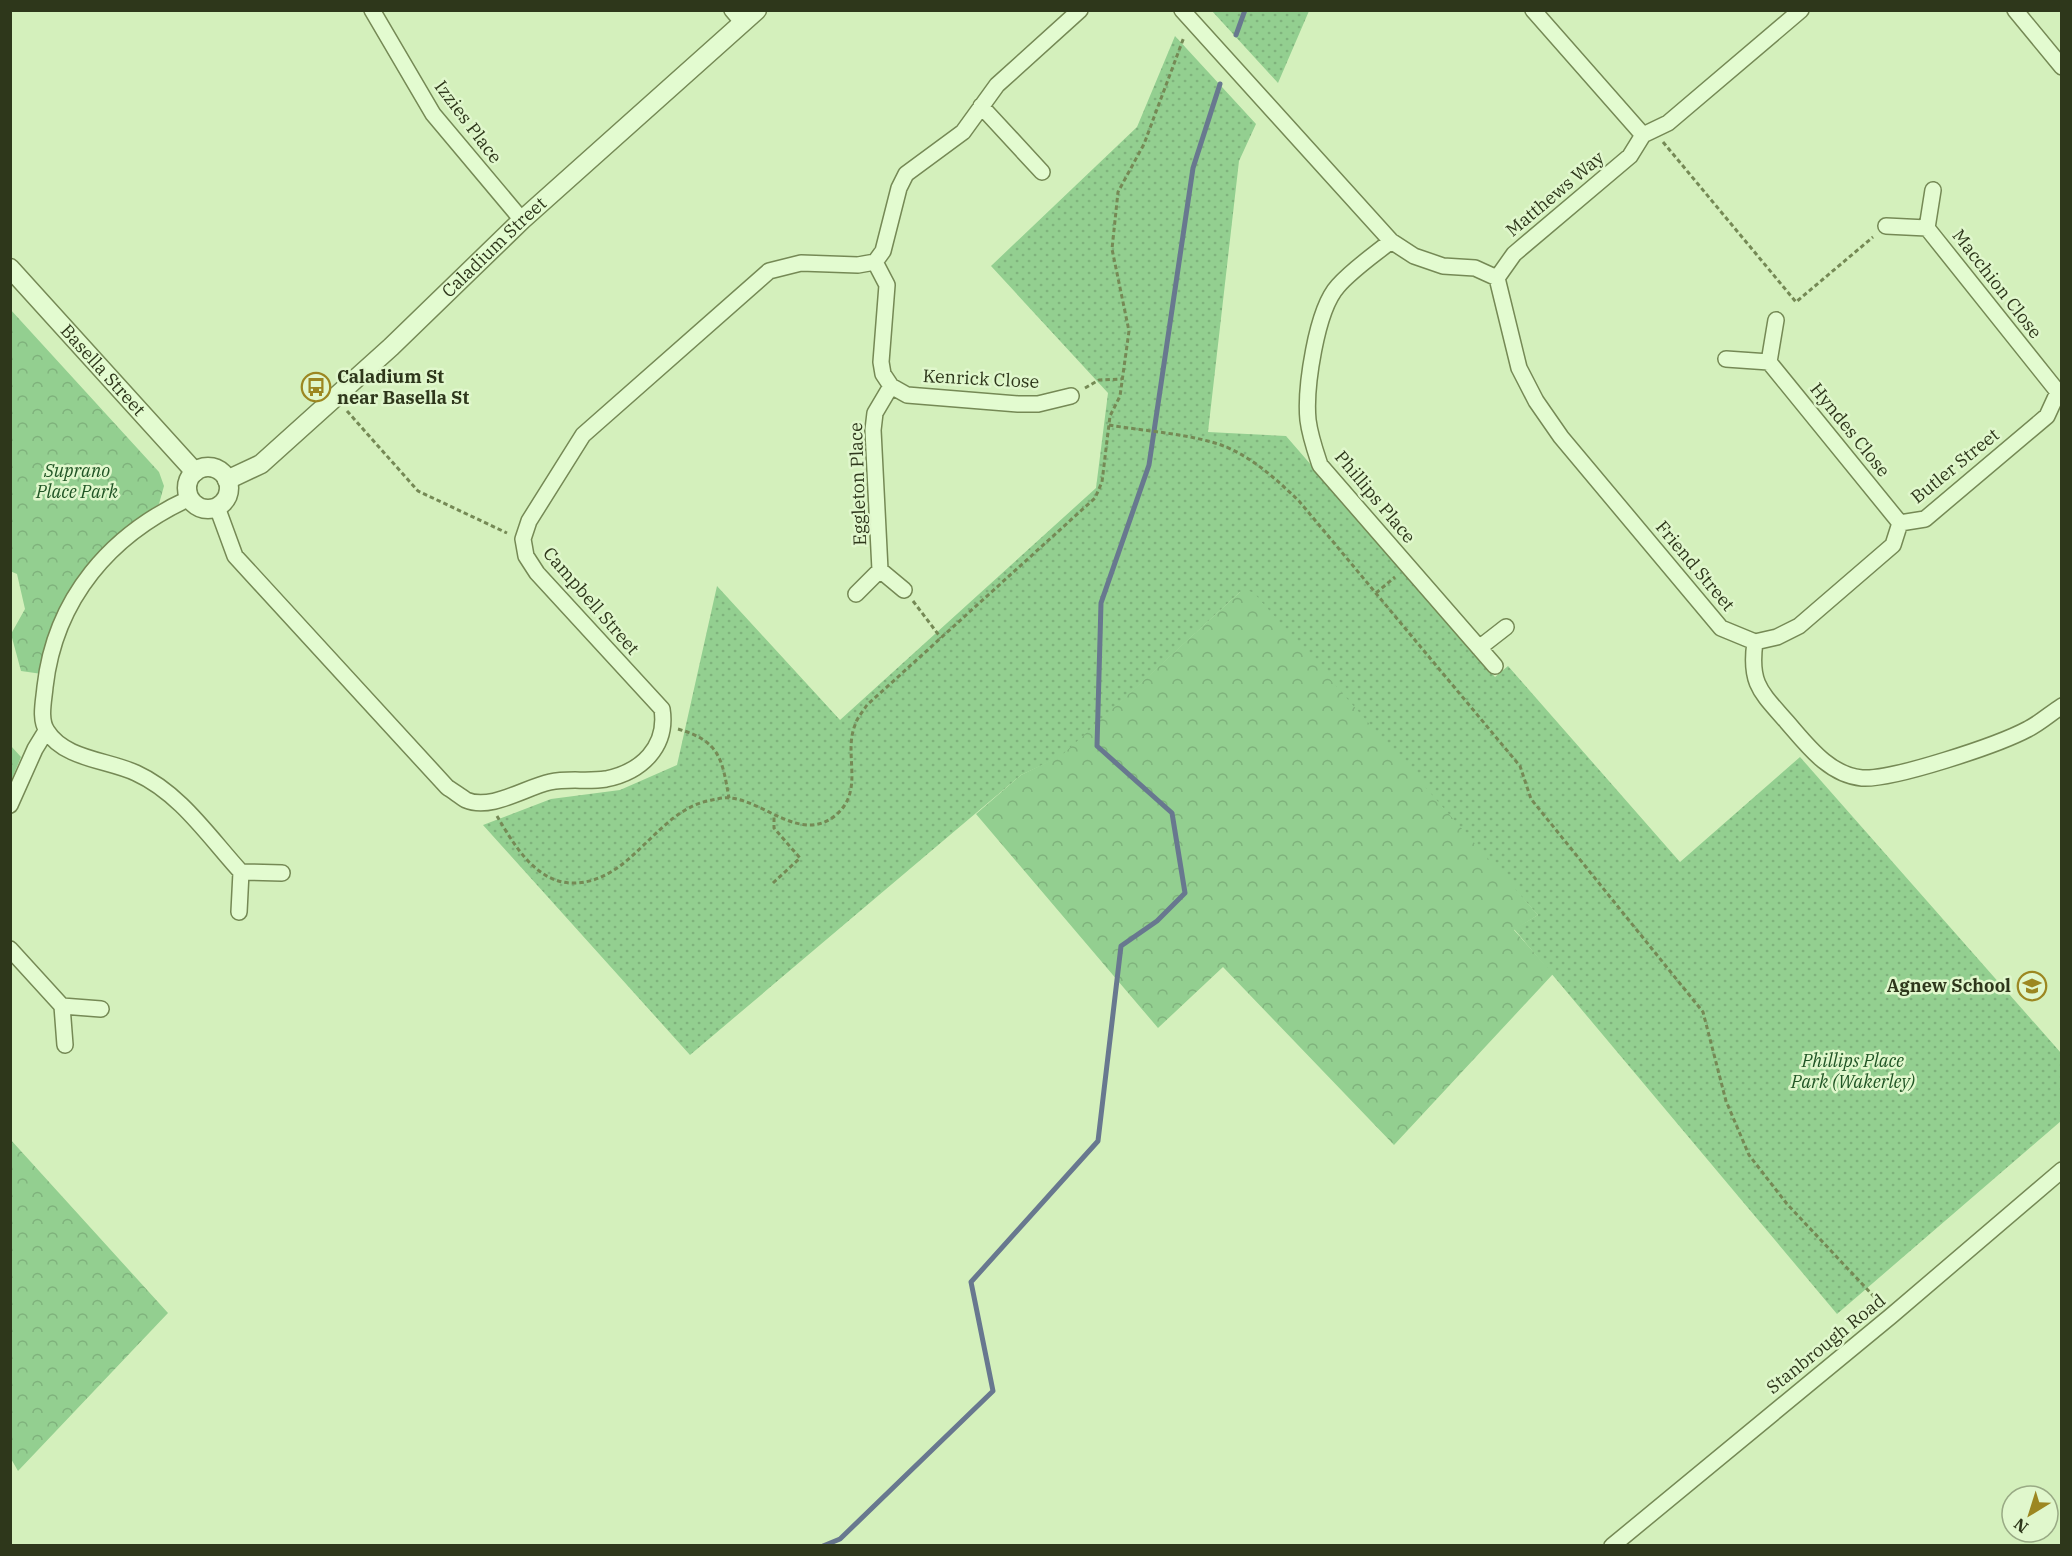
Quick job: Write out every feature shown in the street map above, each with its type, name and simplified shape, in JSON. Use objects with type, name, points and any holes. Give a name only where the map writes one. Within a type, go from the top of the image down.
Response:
[{"type":"street","name":"Izzies Place","points":[[372,10],[433,114],[522,220]]},
{"type":"street","name":"Caladium Street","points":[[227,480],[261,464],[391,347],[738,17],[757,10]]},
{"type":"street","points":[[891,386],[883,374],[881,362],[887,285],[875,262],[883,251],[899,188],[906,174],[963,132],[997,85],[1080,10]]},
{"type":"street","points":[[1182,10],[1391,241],[1414,256],[1443,266],[1475,268],[1497,278]]},
{"type":"street","points":[[1533,10],[1649,132]]},
{"type":"street","name":"Matthews Way","points":[[1497,278],[1514,254],[1630,156],[1649,132],[1668,123],[1801,10]]},
{"type":"street","points":[[2015,10],[2061,66]]},
{"type":"street","points":[[981,106],[1042,172]]},
{"type":"street","name":"Macchion Close","points":[[1933,190],[1928,228],[2060,392]]},
{"type":"street","name":"Macchion Close","points":[[1886,226],[1928,228]]},
{"type":"street","name":"Phillips Place","points":[[1391,241],[1338,286],[1328,301],[1315,339],[1308,418],[1320,465],[1495,666]]},
{"type":"street","name":"Campbell Street","points":[[665,726],[662,709],[537,573],[526,556],[523,539],[529,522],[584,435],[770,271],[801,263],[858,266],[875,262]]},
{"type":"street","name":"Basella Street","points":[[10,268],[195,472]]},
{"type":"street","name":"Friend Street","points":[[1497,278],[1519,368],[1536,401],[1555,428],[1721,628],[1755,642]]},
{"type":"street","points":[[1726,359],[1769,362],[1776,320]]},
{"type":"street","name":"Hyndes Close","points":[[1769,362],[1900,523]]},
{"type":"street","name":"Kenrick Close","points":[[891,386],[907,395],[1018,404],[1038,404],[1071,396]]},
{"type":"street","name":"Eggleton Place","points":[[891,386],[875,412],[873,430],[880,570],[904,590]]},
{"type":"street","name":"Butler Street","points":[[1755,642],[1777,637],[1798,626],[1893,545],[1900,523],[1925,519],[2047,416],[2060,392]]},
{"type":"street","points":[[211,468],[224,474],[228,494],[217,507],[203,508],[190,498],[188,483],[195,472],[211,468]]},
{"type":"street","points":[[190,498],[162,510],[124,538],[86,576],[59,628],[46,677],[42,716],[46,731],[65,749],[136,773],[172,795],[241,872],[239,912]]},
{"type":"street","points":[[217,507],[235,556],[447,787],[468,801],[488,802],[552,782],[605,779],[623,774],[640,764],[659,745],[665,726]]},
{"type":"street","name":"Eggleton Place","points":[[856,594],[880,570]]},
{"type":"street","points":[[1479,648],[1506,627]]},
{"type":"street","points":[[1755,642],[1751,666],[1759,689],[1812,751],[1836,769],[1862,778],[1892,774],[1990,746],[2029,729],[2061,705]]},
{"type":"street","points":[[10,805],[46,731]]},
{"type":"street","points":[[241,872],[282,873]]},
{"type":"street","points":[[10,949],[62,1006],[65,1045]]},
{"type":"street","points":[[62,1006],[101,1009]]},
{"type":"street","name":"Stanbrough Road","points":[[1612,1545],[1891,1316],[2061,1170]]},
{"type":"path","points":[[488,802],[513,843],[540,873],[566,884],[591,882],[609,876],[677,816],[702,802],[729,798],[746,801],[774,815],[801,824],[821,824],[846,805],[852,790],[855,725],[867,705],[1095,498],[1102,482],[1109,425],[1120,396],[1129,331],[1112,249],[1118,192],[1144,144],[1184,37],[1195,25]]},
{"type":"path","points":[[1649,132],[1796,302],[1886,226]]},
{"type":"path","points":[[1071,396],[1099,380],[1122,379]]},
{"type":"path","points":[[347,411],[418,491],[523,539]]},
{"type":"path","points":[[1109,425],[1215,443],[1244,456],[1272,475],[1299,501],[1520,766],[1531,799],[1703,1012],[1726,1101],[1749,1155],[1787,1204],[1891,1316]]},
{"type":"path","points":[[1376,593],[1408,566]]},
{"type":"path","points":[[904,590],[941,638]]},
{"type":"path","points":[[665,726],[703,738],[713,747],[722,761],[729,798]]},
{"type":"path","points":[[773,883],[800,858],[774,828],[774,815]]},
{"type":"green space","points":[[1212,11],[1309,11],[1278,83]]},
{"type":"green space","name":"Phillips Place Park (Wakerley)","points":[[1175,36],[1256,124],[1239,161],[1208,432],[1286,436],[1495,677],[1508,666],[1680,862],[1800,757],[2061,1053],[2061,1121],[1837,1314],[1514,929],[1538,915],[1240,592],[1062,756],[1021,775],[690,1055],[483,825],[551,799],[620,790],[677,765],[717,586],[840,720],[1096,488],[1108,393],[991,266],[1137,127]]},
{"type":"green space","name":"Suprano Place Park","points":[[10,309],[159,472],[164,486],[159,504],[96,556],[72,587],[53,624],[42,674],[21,671],[11,634],[25,609],[17,574],[10,571]]},
{"type":"green space","points":[[1247,590],[1254,593],[1538,915],[1514,930],[1553,974],[1394,1145],[1223,967],[1158,1028],[976,814],[1021,775],[1062,755],[1240,592]]},
{"type":"green space","points":[[11,746],[21,757],[11,781]]},
{"type":"green space","points":[[10,1139],[168,1313],[18,1471],[10,1457]]},
{"type":"waterway","points":[[1236,35],[1245,10]]},
{"type":"waterway","points":[[823,1546],[840,1539],[993,1391],[971,1282],[1098,1141],[1121,946],[1157,921],[1185,893],[1172,813],[1097,746],[1101,603],[1149,465],[1193,168],[1220,84]]},
{"type":"place","name":"Caladium St near Basella St","points":[[316,387]]},
{"type":"place","name":"Agnew School","points":[[2032,986]]}]
